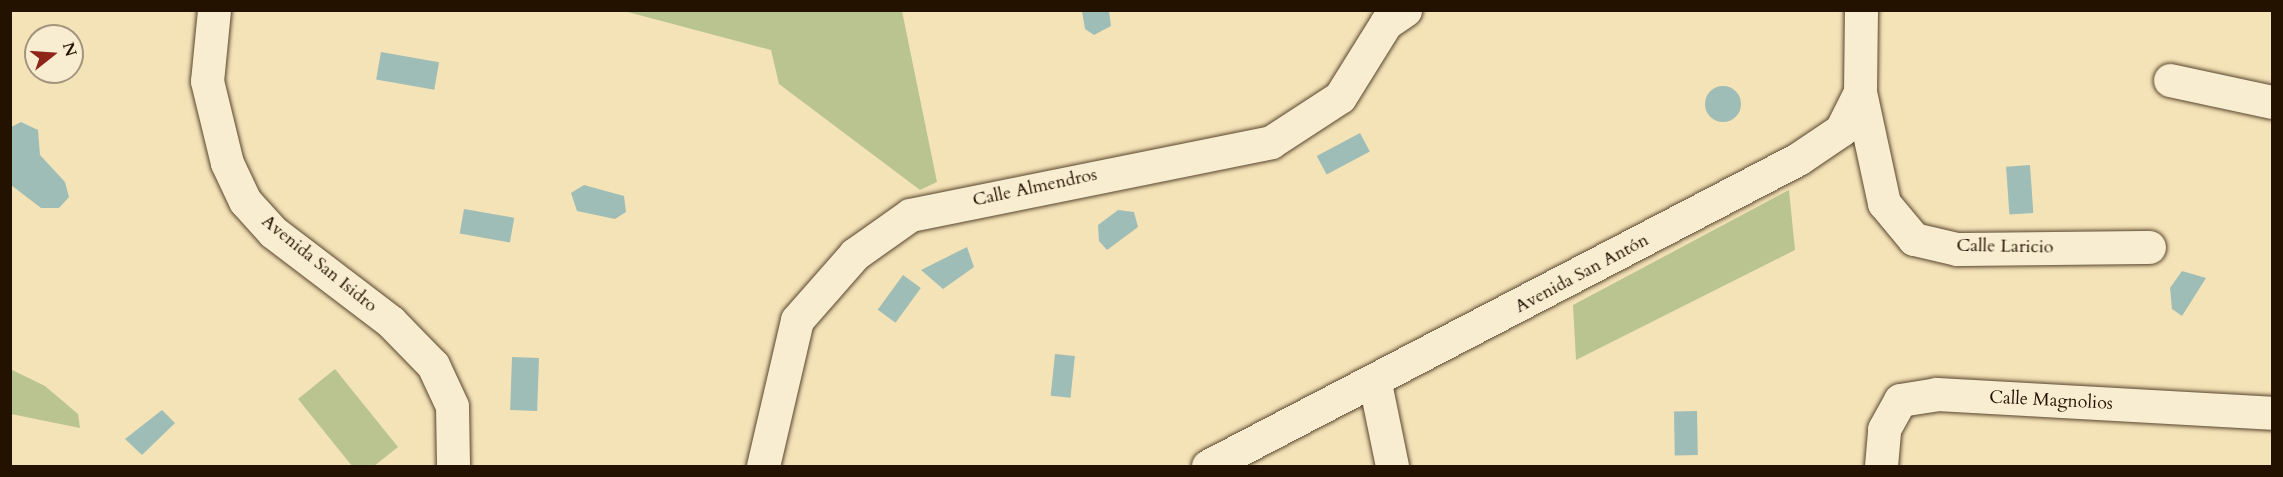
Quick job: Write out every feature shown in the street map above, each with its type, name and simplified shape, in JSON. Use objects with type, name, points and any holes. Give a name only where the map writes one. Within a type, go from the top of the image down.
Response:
[{"type":"street","name":"Avenida San Isidro","points":[[214,10],[207,81],[227,163],[245,201],[273,232],[392,322],[433,365],[452,406],[453,466]]},
{"type":"street","name":"Calle Almendros","points":[[763,466],[797,321],[855,254],[910,215],[1271,142],[1340,97],[1386,23],[1405,10]]},
{"type":"street","name":"Avenida San Antón","points":[[1208,466],[1375,383],[1798,159],[1841,130],[1860,92],[1861,10]]},
{"type":"street","points":[[2170,80],[2272,102]]},
{"type":"street","name":"Calle Laricio","points":[[1860,92],[1884,203],[1914,239],[1957,249],[2149,247]]},
{"type":"street","points":[[1375,383],[1392,466]]},
{"type":"street","name":"Calle Magnolios","points":[[1881,466],[1884,429],[1900,400],[1936,394],[2272,413]]},
{"type":"green space","points":[[624,11],[902,11],[937,182],[920,190],[779,84],[771,50]]},
{"type":"green space","points":[[1789,190],[1795,250],[1576,360],[1573,305]]},
{"type":"green space","points":[[10,369],[45,386],[78,414],[80,428],[11,414]]},
{"type":"green space","points":[[335,369],[398,447],[374,466],[352,466],[298,399]]},
{"type":"water","points":[[1082,11],[1109,11],[1111,26],[1094,35],[1085,29]]},
{"type":"water","points":[[381,52],[439,62],[434,90],[376,80]]},
{"type":"water","points":[[1723,86],[1736,91],[1741,104],[1736,117],[1723,122],[1710,117],[1705,104],[1710,91]]},
{"type":"water","points":[[21,122],[38,130],[40,155],[65,182],[69,197],[59,208],[41,208],[11,185],[11,127]]},
{"type":"water","points":[[1360,133],[1370,152],[1327,175],[1317,156]]},
{"type":"water","points":[[2030,165],[2033,213],[2009,215],[2006,167]]},
{"type":"water","points":[[584,185],[624,196],[626,212],[615,219],[577,211],[571,193]]},
{"type":"water","points":[[464,209],[514,218],[510,242],[460,234]]},
{"type":"water","points":[[1118,210],[1134,212],[1138,227],[1107,250],[1099,241],[1098,225]]},
{"type":"water","points":[[967,247],[974,267],[943,289],[921,270]]},
{"type":"water","points":[[2182,271],[2206,278],[2182,316],[2172,309],[2170,288]]},
{"type":"water","points":[[903,275],[921,288],[896,323],[878,310]]},
{"type":"water","points":[[1055,354],[1075,356],[1071,398],[1051,396]]},
{"type":"water","points":[[512,357],[539,358],[537,411],[510,410]]},
{"type":"water","points":[[162,410],[175,423],[142,455],[125,439]]},
{"type":"water","points":[[1674,411],[1697,411],[1698,455],[1675,455]]}]
